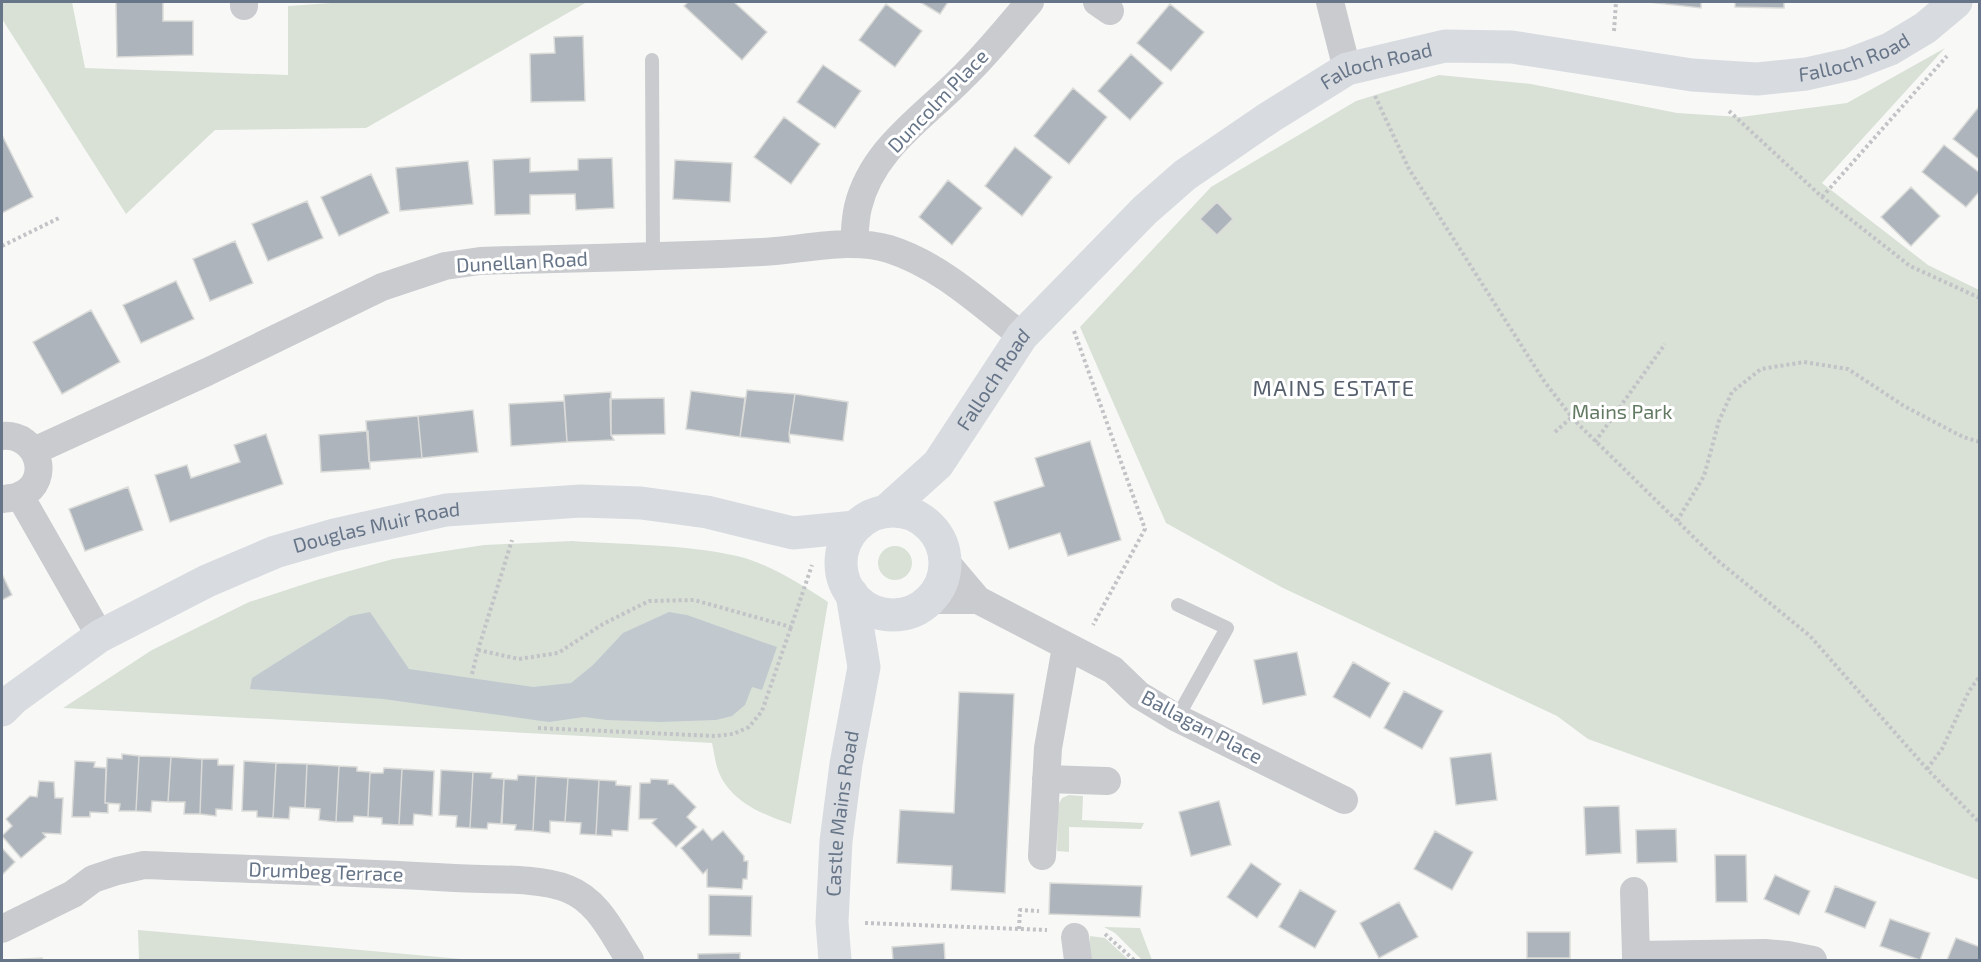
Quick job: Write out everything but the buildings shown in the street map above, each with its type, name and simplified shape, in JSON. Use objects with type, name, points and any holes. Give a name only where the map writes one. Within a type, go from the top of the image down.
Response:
[{"type":"street","name":"Duncolm Place","points":[[854,244],[857,208],[875,167],[905,129],[963,78],[1030,2]]},
{"type":"street","points":[[1330,2],[1354,67]]},
{"type":"street","name":"Falloch Road","points":[[886,511],[938,464],[1022,336],[1144,210],[1185,175],[1270,117],[1354,67],[1445,45],[1512,47],[1692,75],[1757,79],[1806,74],[1851,64],[1890,49],[1925,28],[1956,2]]},
{"type":"street","name":"Dunellan Road","points":[[34,451],[236,358],[382,287],[445,266],[480,261],[765,252],[854,244],[888,249],[926,264],[1022,336]]},
{"type":"street","points":[[2,436],[13,435],[28,443],[34,451],[38,462],[37,479],[31,489],[11,498],[100,636]]},
{"type":"street","name":"Falloch Road","points":[[934,529],[938,464]]},
{"type":"street","name":"Douglas Muir Road","points":[[2,710],[13,699],[100,636],[207,580],[275,552],[334,535],[446,510],[581,501],[641,503],[707,512],[804,543],[847,585]]},
{"type":"street","points":[[886,511],[904,512],[920,518],[934,529],[942,544],[945,561],[944,575],[938,589],[917,607],[890,615],[862,605],[847,585],[843,549],[855,526],[870,516],[886,511]]},
{"type":"street","name":"Douglas Muir Road","points":[[804,543],[855,526]]},
{"type":"street","name":"Ballagan Place","points":[[945,561],[978,600],[1077,640],[1139,695],[1177,718],[1344,800]]},
{"type":"street","name":"Castle Mains Road","points":[[835,960],[832,922],[836,841],[846,764],[864,668],[847,585]]},
{"type":"street","name":"Ballagan Place","points":[[917,607],[978,600]]},
{"type":"street","name":"Castle Mains Road","points":[[864,668],[917,607]]},
{"type":"street","points":[[1042,856],[1048,748],[1077,640]]},
{"type":"street","points":[[1046,779],[1107,781]]},
{"type":"street","name":"Drumbeg Terrace","points":[[2,929],[23,921],[73,894],[93,879],[144,865],[434,877],[541,883],[568,889],[587,901],[606,922],[630,960]]},
{"type":"street","points":[[1634,891],[1636,958],[1765,953],[1813,960]]},
{"type":"lane","points":[[652,60],[653,256]]},
{"type":"lane","points":[[1177,718],[1227,628],[1179,605]]},
{"type":"path","points":[[1822,197],[1948,55]]},
{"type":"path","points":[[1354,67],[1409,169],[1537,371],[1572,417],[1717,560],[1809,636],[1927,769],[1980,823]]},
{"type":"path","points":[[1692,75],[1822,197],[1910,266],[1980,298]]},
{"type":"path","points":[[2,246],[59,218]]},
{"type":"path","points":[[1062,296],[1145,529],[1077,640]]},
{"type":"path","points":[[1595,442],[1665,344]]},
{"type":"path","points":[[1677,521],[1704,476],[1719,421],[1732,392],[1761,369],[1804,362],[1848,369],[1904,406],[1963,437],[1980,442]]},
{"type":"path","points":[[1555,432],[1572,417]]},
{"type":"path","points":[[472,674],[523,505]]},
{"type":"path","points":[[538,728],[715,736],[733,734],[748,727],[762,711],[791,627],[804,543]]},
{"type":"path","points":[[478,650],[519,659],[558,653],[603,624],[649,601],[694,600],[791,627]]},
{"type":"path","points":[[1927,769],[1942,750],[1969,691],[1980,676]]},
{"type":"path","points":[[1019,929],[1020,910],[1039,911]]},
{"type":"path","points":[[832,922],[1019,929],[1076,940],[1107,934],[1134,960]]},
{"type":"green space","points":[[2,2],[72,2],[85,68],[288,75],[288,6],[346,2],[587,2],[366,128],[215,130],[126,214],[2,19]]},
{"type":"green space","name":"Mains Park","points":[[1945,48],[1822,183],[1928,265],[1979,290],[1979,880],[1588,739],[1557,716],[1283,588],[1166,523],[1080,327],[1211,187],[1356,101],[1439,75],[1531,84],[1677,113],[1741,117],[1847,103]]},
{"type":"green space","points":[[572,541],[676,547],[737,556],[773,569],[828,602],[791,824],[758,811],[730,790],[718,770],[712,743],[63,708],[152,650],[249,602],[393,559],[484,545]]},
{"type":"green space","points":[[895,546],[907,551],[912,563],[907,575],[895,580],[883,575],[878,563],[883,551]]},
{"type":"green space","points":[[1069,795],[1083,796],[1082,820],[1144,823],[1141,829],[1069,827],[1069,852],[1057,851],[1058,805],[1062,798]]},
{"type":"green space","points":[[1104,927],[1140,928],[1152,960],[1142,960],[1115,933]]},
{"type":"green space","points":[[138,930],[473,960],[139,960]]},
{"type":"green space","points":[[1090,936],[1105,938],[1129,960],[1090,960]]},
{"type":"shaded area","points":[[370,612],[409,669],[533,687],[571,683],[593,665],[623,633],[669,612],[687,615],[777,647],[762,690],[752,687],[745,705],[732,716],[716,720],[660,722],[584,717],[549,722],[383,699],[250,689],[252,678],[350,616]]},
{"type":"district","name":"MAINS ESTATE","points":[[1334,388]]}]
